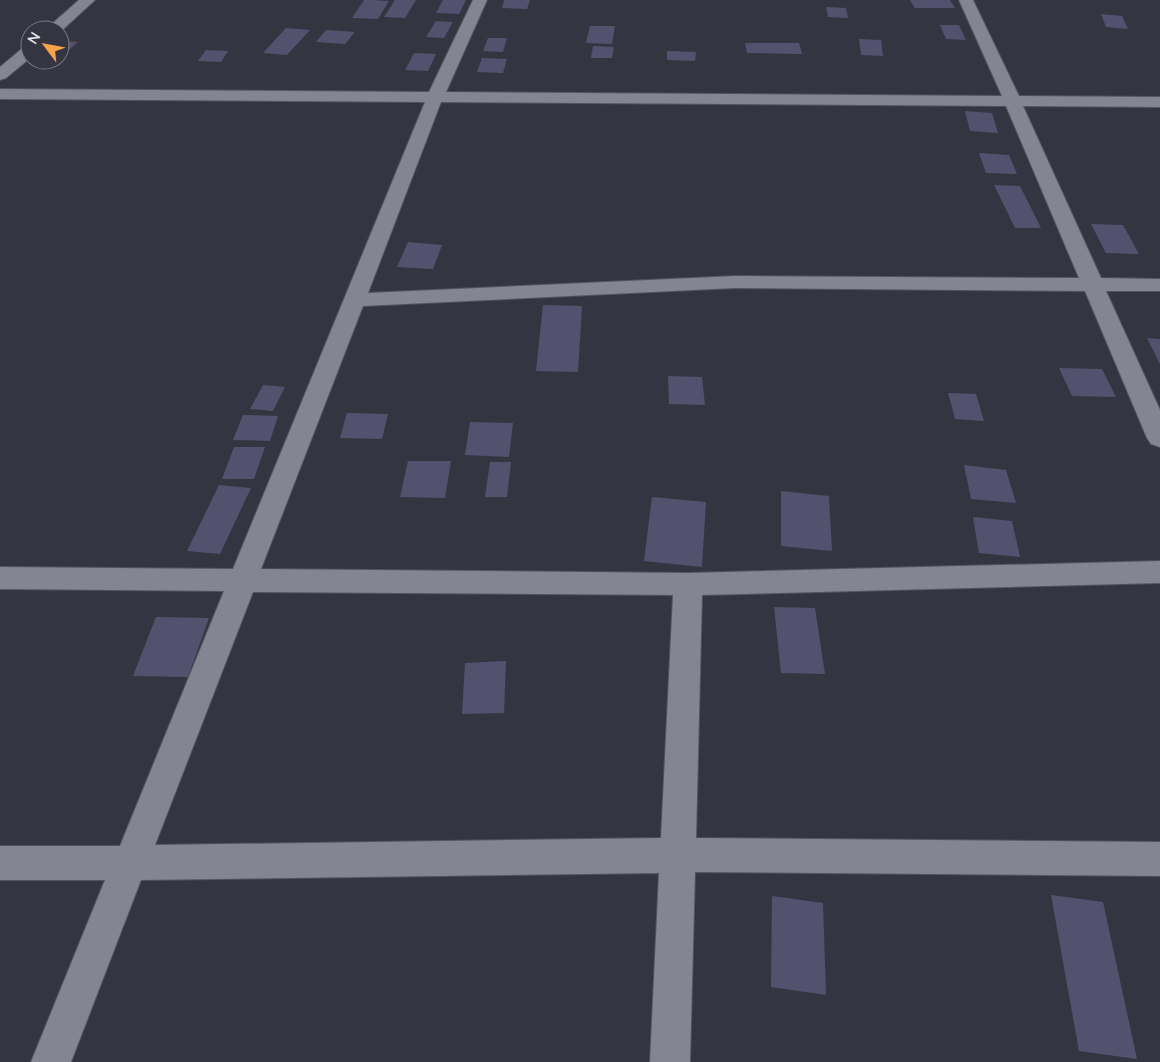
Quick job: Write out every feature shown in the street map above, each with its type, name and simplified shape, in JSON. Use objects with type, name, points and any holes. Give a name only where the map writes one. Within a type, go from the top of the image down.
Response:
[{"type":"street","points":[[65,20],[88,0]]},
{"type":"street","points":[[51,1062],[435,96],[480,0]]},
{"type":"street","points":[[966,0],[1013,102],[1160,438]]},
{"type":"street","points":[[0,75],[20,58]]},
{"type":"street","points":[[0,94],[1160,102]]},
{"type":"street","points":[[354,300],[735,282],[1093,283],[1160,285]]},
{"type":"street","points":[[0,578],[688,584],[1160,572]]},
{"type":"street","points":[[670,1062],[688,584]]},
{"type":"street","points":[[0,863],[678,856],[1160,859]]},
{"type":"building","points":[[364,0],[389,1],[378,19],[352,18]]},
{"type":"building","points":[[395,0],[416,0],[405,18],[384,17]]},
{"type":"building","points":[[443,0],[466,0],[459,14],[436,13]]},
{"type":"building","points":[[504,0],[530,0],[527,9],[502,8]]},
{"type":"building","points":[[910,0],[950,0],[955,8],[915,8]]},
{"type":"building","points":[[826,7],[846,8],[848,18],[828,17]]},
{"type":"building","points":[[1101,14],[1122,16],[1128,29],[1106,27]]},
{"type":"building","points":[[436,21],[453,22],[444,38],[426,37]]},
{"type":"building","points":[[940,25],[959,25],[966,40],[946,39]]},
{"type":"building","points":[[590,26],[615,26],[612,44],[586,43]]},
{"type":"building","points":[[286,28],[310,30],[287,55],[263,53]]},
{"type":"building","points":[[326,30],[355,32],[345,44],[316,42]]},
{"type":"building","points":[[488,38],[507,38],[503,52],[483,51]]},
{"type":"building","points":[[859,39],[881,40],[883,56],[861,55]]},
{"type":"building","points":[[70,42],[78,42],[70,49]]},
{"type":"building","points":[[745,43],[799,43],[802,54],[747,53]]},
{"type":"building","points":[[593,46],[614,47],[612,58],[591,58]]},
{"type":"building","points":[[206,50],[228,51],[221,62],[198,61]]},
{"type":"building","points":[[667,51],[696,52],[695,61],[667,60]]},
{"type":"building","points":[[414,53],[436,54],[428,71],[405,70]]},
{"type":"building","points":[[482,58],[507,59],[503,73],[477,72]]},
{"type":"building","points":[[965,111],[992,113],[998,133],[970,131]]},
{"type":"building","points":[[979,153],[1009,155],[1017,174],[986,173]]},
{"type":"building","points":[[994,185],[1020,186],[1041,228],[1015,228]]},
{"type":"building","points":[[1091,224],[1123,225],[1139,254],[1106,253]]},
{"type":"building","points":[[408,242],[442,245],[433,269],[397,267]]},
{"type":"building","points":[[543,305],[582,306],[578,372],[536,371]]},
{"type":"building","points":[[1147,338],[1160,339],[1160,364]]},
{"type":"building","points":[[1059,368],[1102,369],[1116,397],[1072,396]]},
{"type":"building","points":[[668,376],[702,377],[705,405],[669,404]]},
{"type":"building","points":[[263,385],[285,387],[273,411],[250,409]]},
{"type":"building","points":[[948,393],[976,394],[984,421],[955,419]]},
{"type":"building","points":[[347,413],[388,414],[382,439],[340,438]]},
{"type":"building","points":[[243,415],[278,416],[270,441],[233,440]]},
{"type":"building","points":[[470,422],[513,423],[509,457],[465,455]]},
{"type":"building","points":[[234,447],[265,447],[254,479],[222,479]]},
{"type":"building","points":[[408,461],[451,461],[445,498],[400,497]]},
{"type":"building","points":[[490,462],[511,462],[507,497],[485,497]]},
{"type":"building","points":[[964,465],[1006,470],[1016,503],[971,499]]},
{"type":"building","points":[[219,485],[251,488],[220,554],[187,551]]},
{"type":"building","points":[[781,491],[829,496],[832,551],[781,546]]},
{"type":"building","points":[[652,497],[706,502],[702,567],[644,561]]},
{"type":"building","points":[[973,517],[1012,521],[1020,557],[979,553]]},
{"type":"building","points":[[774,607],[815,608],[825,674],[781,673]]},
{"type":"building","points":[[156,617],[209,618],[188,677],[133,676]]},
{"type":"building","points":[[506,661],[504,713],[462,714],[465,663]]},
{"type":"building","points":[[1051,895],[1103,902],[1137,1059],[1079,1051]]},
{"type":"building","points":[[772,896],[823,903],[826,995],[771,987]]}]
